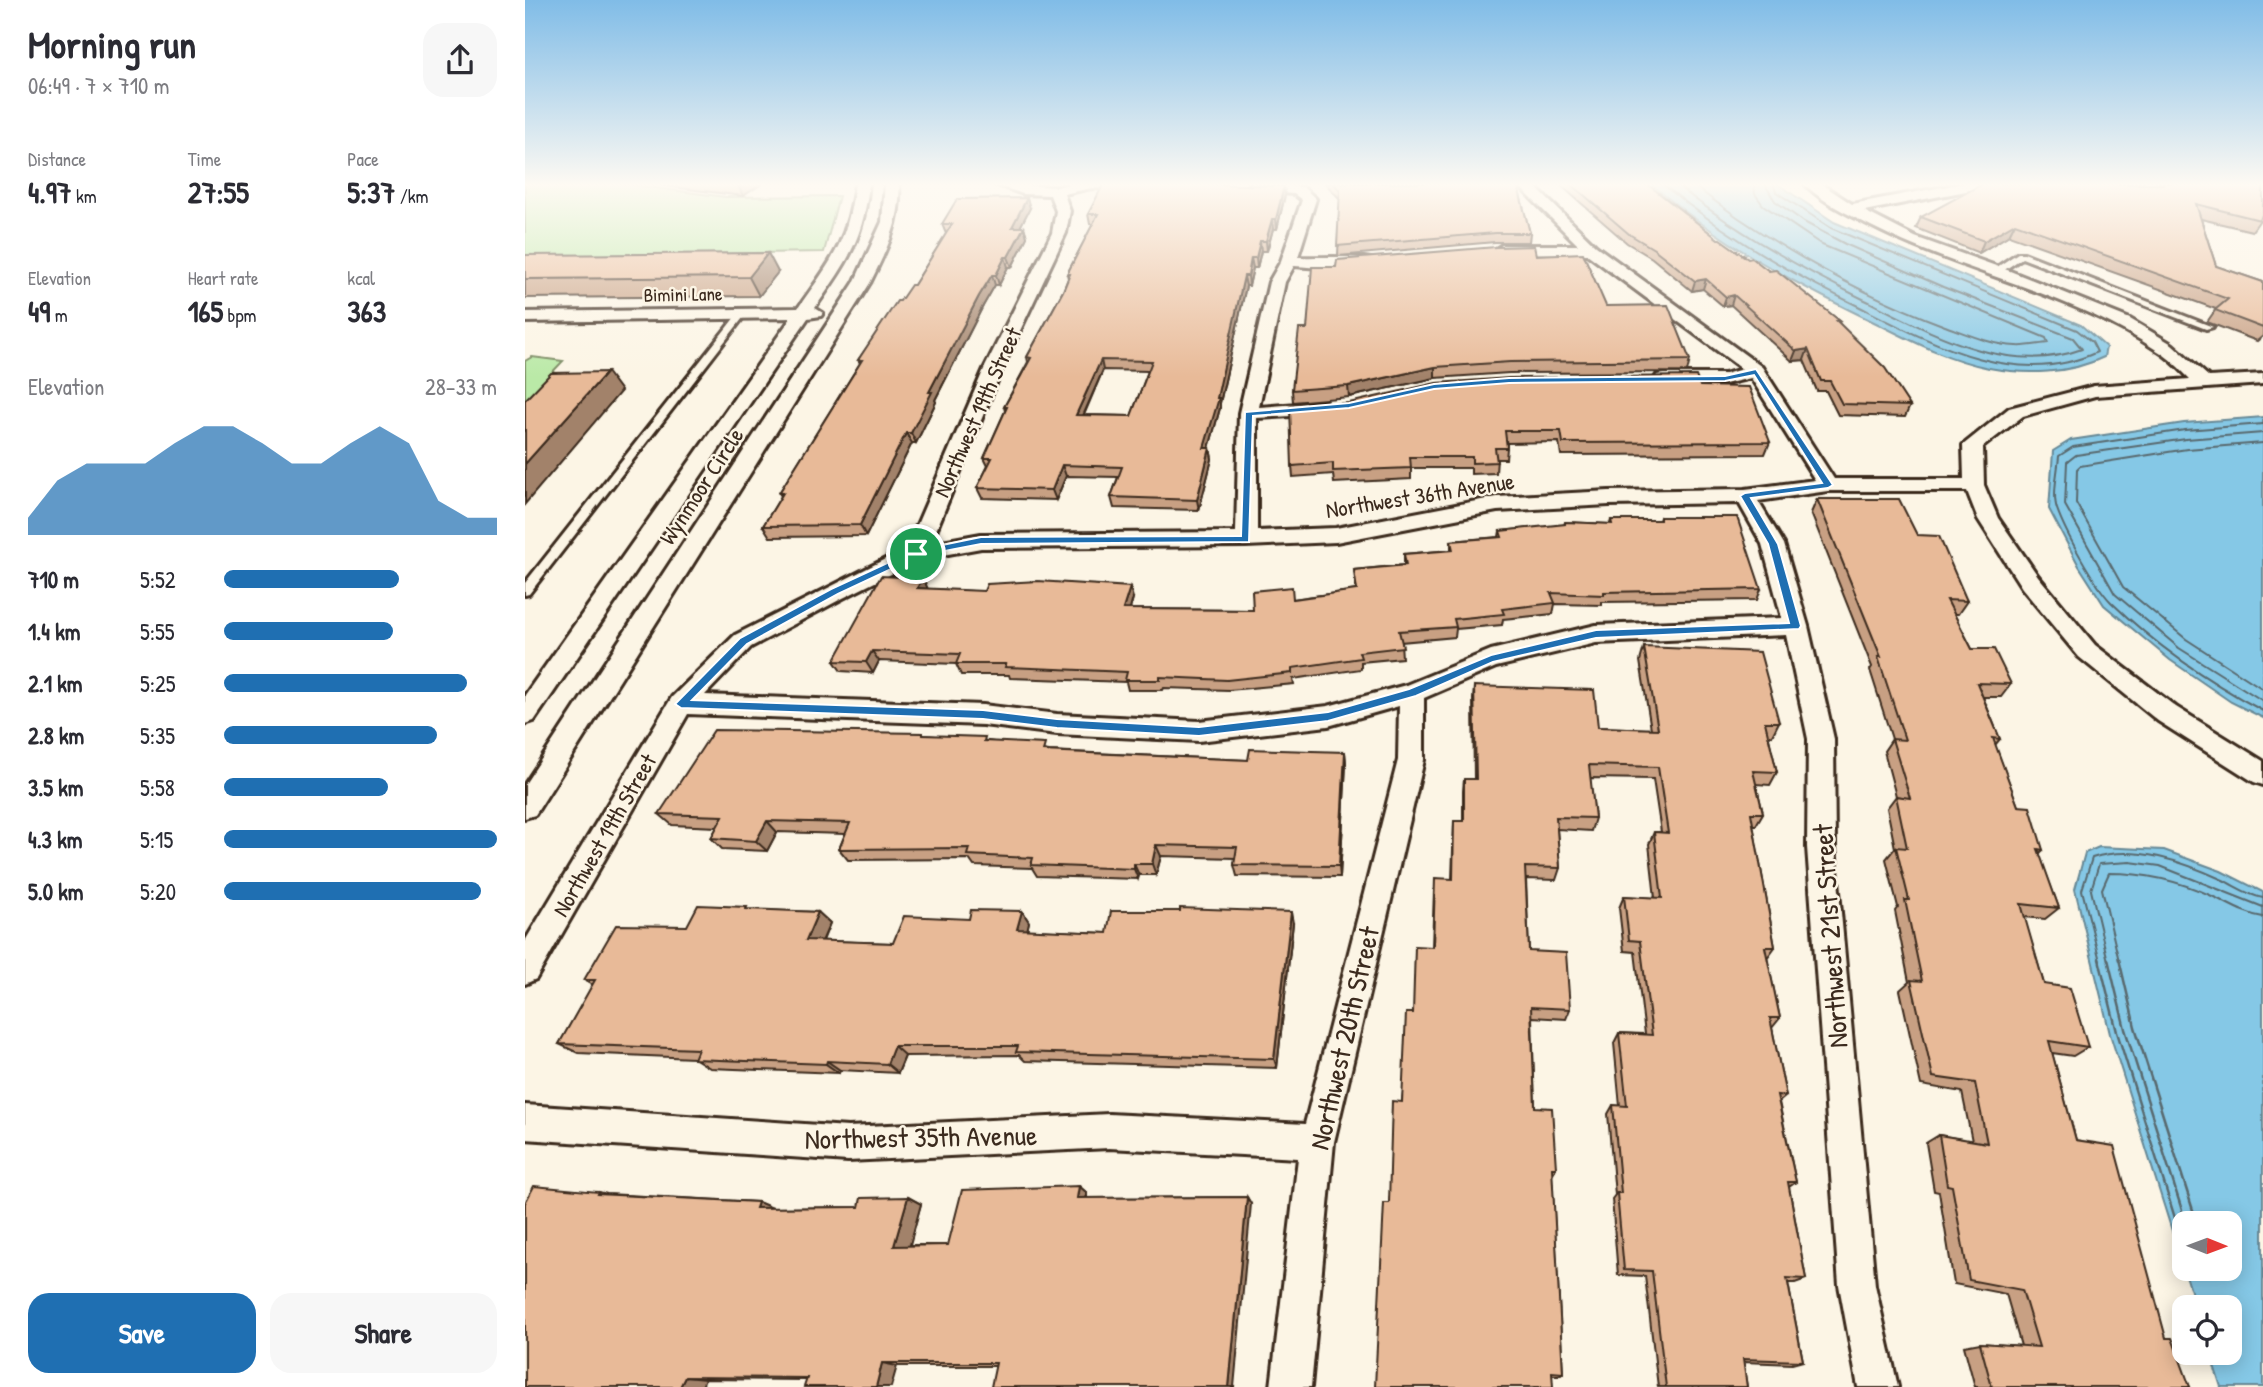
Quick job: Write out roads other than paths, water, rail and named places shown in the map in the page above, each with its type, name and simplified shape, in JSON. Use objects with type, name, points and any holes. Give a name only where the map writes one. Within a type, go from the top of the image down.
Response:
[{"type":"street","name":"Wynmoor Circle","points":[[525,714],[847,248]]},
{"type":"street","name":"Wynmoor Circle","points":[[525,807],[862,283],[880,248]]},
{"type":"street","name":"Northwest 19th Street","points":[[525,969],[681,704],[743,641],[835,592],[916,554],[993,369],[1052,248]]},
{"type":"street","points":[[1245,539],[1248,413],[1277,282],[1293,248]]},
{"type":"street","points":[[1932,248],[2125,323],[2166,348],[2204,382]]},
{"type":"street","points":[[1481,251],[1591,249],[1756,372],[1828,485]]},
{"type":"street","points":[[1289,261],[1329,264],[1385,260]]},
{"type":"street","name":"Bimini Lane","points":[[525,317],[842,313]]},
{"type":"street","points":[[1644,380],[1725,379],[1756,372]]},
{"type":"street","points":[[2263,379],[2094,391],[2016,412],[1973,445],[1974,485],[1988,519],[2030,582],[2087,651],[2167,714],[2263,774]]},
{"type":"street","points":[[1248,413],[1336,407]]},
{"type":"street","name":"Northwest 36th Avenue","points":[[916,554],[981,541],[1336,536],[1497,504],[1609,498],[1745,496],[1828,485],[1974,485]]},
{"type":"street","name":"Northwest 21st Street","points":[[1745,496],[1773,544],[1796,626],[1821,739],[1821,847],[1857,1284],[1878,1387]]},
{"type":"street","points":[[681,704],[983,715],[1057,724],[1199,731],[1328,716],[1412,693],[1491,659],[1596,634],[1796,626]]},
{"type":"street","name":"Northwest 20th Street","points":[[1291,1387],[1317,1142],[1411,760],[1412,693]]},
{"type":"street","name":"Northwest 35th Avenue","points":[[525,1122],[848,1144],[1109,1131],[1317,1142]]},
{"type":"lane","points":[[1997,271],[2021,256],[2209,327]]},
{"type":"lane","points":[[525,590],[742,314]]},
{"type":"water","points":[[1738,248],[1896,248],[2081,325],[2106,347],[2104,357],[2077,367],[2048,372],[2018,372],[1974,365],[1917,343]]},
{"type":"water","points":[[2263,417],[2263,718],[2231,702],[2170,660],[2104,605],[2079,566],[2049,509],[2053,451],[2071,440],[2184,423]]},
{"type":"water","points":[[2099,847],[2164,850],[2221,871],[2263,892],[2263,1387],[2221,1387],[2214,1365],[2242,1365],[2242,1295],[2192,1295],[2188,1281],[2242,1281],[2242,1211],[2172,1211],[2172,1231],[2110,1034],[2075,889],[2085,853]]}]
